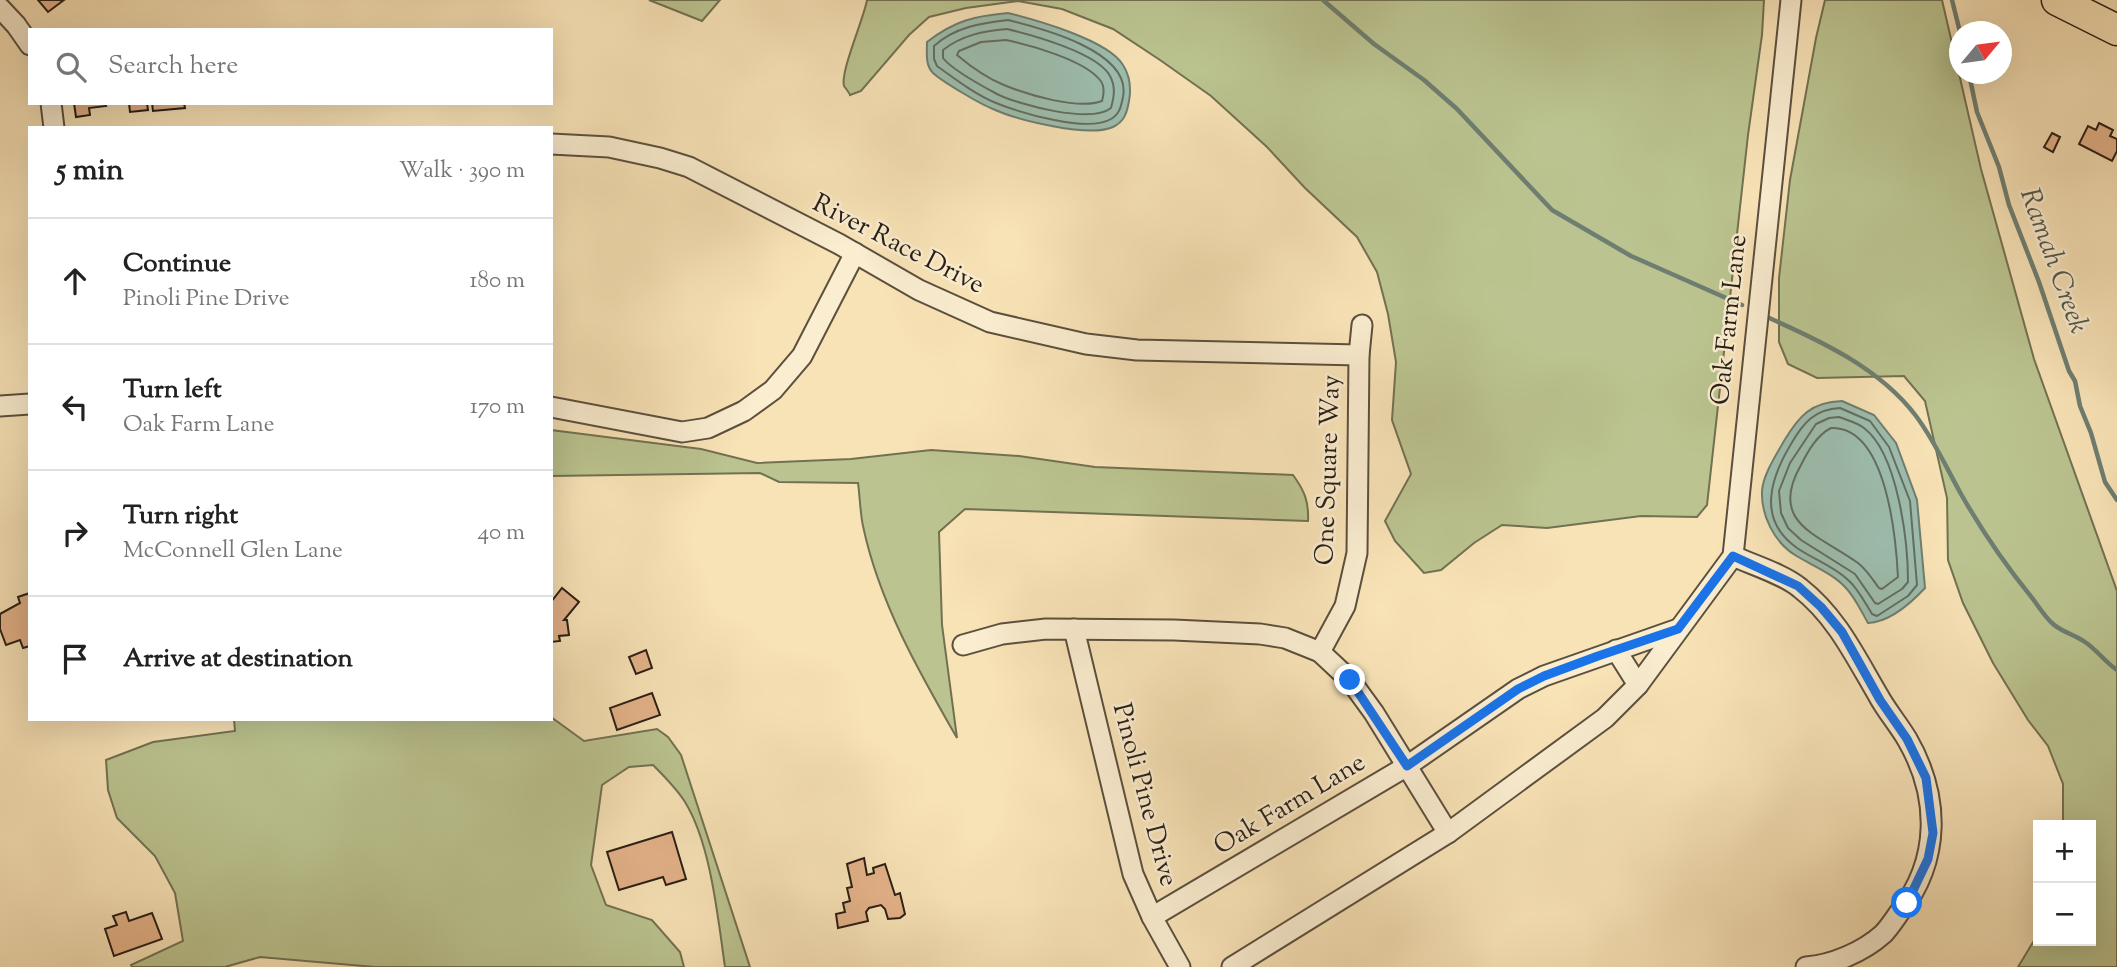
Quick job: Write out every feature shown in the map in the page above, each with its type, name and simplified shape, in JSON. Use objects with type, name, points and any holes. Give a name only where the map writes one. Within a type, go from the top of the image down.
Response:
[{"type":"main road","points":[[2057,0],[2117,30]]},
{"type":"street","name":"Oak Farm Lane","points":[[1733,556],[1791,0]]},
{"type":"street","points":[[0,8],[28,42]]},
{"type":"street","points":[[51,105],[54,126]]},
{"type":"street","name":"River Race Drive","points":[[553,144],[609,147],[689,167],[855,253],[919,290],[990,322],[1086,344],[1137,350],[1359,355]]},
{"type":"street","points":[[553,407],[682,432],[708,428],[744,411],[773,390],[802,356],[855,253]]},
{"type":"street","name":"One Square Way","points":[[1320,652],[1345,606],[1357,553],[1359,355],[1362,325]]},
{"type":"street","points":[[0,406],[28,404]]},
{"type":"street","points":[[1232,967],[1448,832],[1605,718],[1638,685],[1733,556],[1798,586],[1821,607],[1842,632],[1880,700],[1907,739],[1926,778],[1933,833],[1928,859],[1907,903],[1883,934],[1848,956],[1820,966],[1806,967]]},
{"type":"street","points":[[963,645],[1017,632],[1074,629],[1174,630],[1261,634],[1285,638],[1320,652],[1350,680],[1448,832]]},
{"type":"street","name":"Pinoli Pine Drive","points":[[1074,629],[1133,874],[1152,917],[1180,967]]},
{"type":"street","name":"Oak Farm Lane","points":[[1152,917],[1407,766],[1518,689],[1544,676],[1678,629]]},
{"type":"street","points":[[1616,650],[1638,685]]},
{"type":"green space","points":[[649,0],[720,0],[702,21]]},
{"type":"green space","points":[[867,0],[1764,0],[1707,505],[1697,517],[1641,516],[1547,528],[1502,525],[1474,543],[1441,570],[1424,573],[1395,541],[1385,521],[1411,474],[1392,420],[1396,362],[1388,314],[1377,272],[1357,237],[1305,188],[1267,147],[1211,96],[1113,29],[1062,9],[1018,1],[966,8],[929,17],[909,35],[861,91],[850,95],[844,86],[844,79]]},
{"type":"green space","points":[[1825,0],[1942,0],[1949,30],[1949,84],[1961,84],[1981,169],[2034,359],[2117,591],[2117,967],[2018,967],[2033,942],[2033,946],[2096,946],[2096,820],[2063,820],[2063,784],[2048,746],[2028,720],[1993,663],[1963,603],[1948,560],[1947,498],[1925,401],[1904,376],[1817,378],[1788,364],[1779,342],[1779,278],[1790,180]]},
{"type":"green space","points":[[553,430],[701,449],[757,463],[851,459],[931,450],[1019,456],[1095,467],[1293,475],[1305,496],[1308,521],[965,509],[939,532],[942,625],[957,738],[902,636],[879,582],[863,526],[858,483],[779,482],[760,473],[553,476]]},
{"type":"green space","points":[[553,718],[584,741],[657,729],[668,737],[681,755],[750,967],[725,967],[712,882],[694,819],[674,787],[653,765],[629,767],[602,785],[591,865],[606,905],[652,920],[680,952],[684,967],[375,967],[260,957],[225,967],[132,967],[131,965],[183,941],[175,893],[155,856],[117,818],[108,790],[106,760],[153,742],[235,731],[234,721],[553,721]]},
{"type":"water","points":[[1008,13],[1070,32],[1103,47],[1115,56],[1125,69],[1130,88],[1127,109],[1120,123],[1102,130],[1088,130],[1018,118],[980,103],[930,70],[927,42],[946,29],[965,21]]},
{"type":"water","points":[[1842,401],[1874,415],[1896,443],[1917,500],[1925,588],[1907,605],[1876,622],[1868,623],[1852,595],[1840,582],[1795,555],[1781,543],[1766,518],[1762,500],[1767,472],[1795,424],[1807,412],[1822,404]]},
{"type":"building","points":[[38,0],[64,0],[48,12]]},
{"type":"building","points":[[74,105],[106,105],[89,108],[90,115],[76,117]]},
{"type":"building","points":[[129,105],[147,105],[148,110],[130,112]]},
{"type":"building","points":[[152,105],[184,105],[185,108],[153,111]]},
{"type":"building","points":[[2099,123],[2113,130],[2110,136],[2117,139],[2117,151],[2112,161],[2079,144],[2088,126],[2096,130]]},
{"type":"building","points":[[2052,133],[2060,137],[2053,152],[2044,147]]},
{"type":"building","points":[[562,588],[579,602],[564,620],[567,620],[569,635],[559,636],[560,641],[553,642],[553,599]]},
{"type":"building","points":[[28,594],[28,647],[23,648],[20,640],[6,645],[0,629],[0,614],[20,603],[18,597]]},
{"type":"building","points":[[646,650],[652,668],[636,674],[629,657]]},
{"type":"building","points":[[652,693],[660,715],[617,730],[610,708]]},
{"type":"building","points":[[672,832],[686,879],[666,885],[663,877],[619,890],[607,852]]},
{"type":"building","points":[[864,858],[867,875],[874,873],[873,868],[885,864],[895,895],[900,893],[905,914],[900,918],[888,919],[881,905],[869,908],[866,912],[868,921],[838,928],[836,914],[845,912],[843,903],[850,901],[847,888],[852,887],[847,864]]},
{"type":"building","points":[[126,912],[129,921],[152,913],[162,939],[114,956],[105,929],[117,925],[113,916]]},
{"type":"waterway","points":[[1323,0],[1457,109],[1552,210],[1631,256],[1742,305]]},
{"type":"waterway","name":"Ramah Creek","points":[[1952,0],[1957,21]]},
{"type":"waterway","name":"Ramah Creek","points":[[1971,84],[1977,112],[1999,167],[2009,205],[2069,371],[2075,381],[2080,406],[2105,482],[2117,500]]},
{"type":"waterway","points":[[1767,317],[1847,357],[1901,399],[1929,435],[1986,535],[2045,615],[2057,627],[2089,645],[2117,670]]},
{"type":"route","points":[[1350,680],[1407,766],[1518,689],[1544,676],[1678,629],[1733,556],[1798,586],[1821,607],[1842,632],[1880,700],[1907,739],[1926,778],[1933,833],[1928,859],[1907,903]]}]
